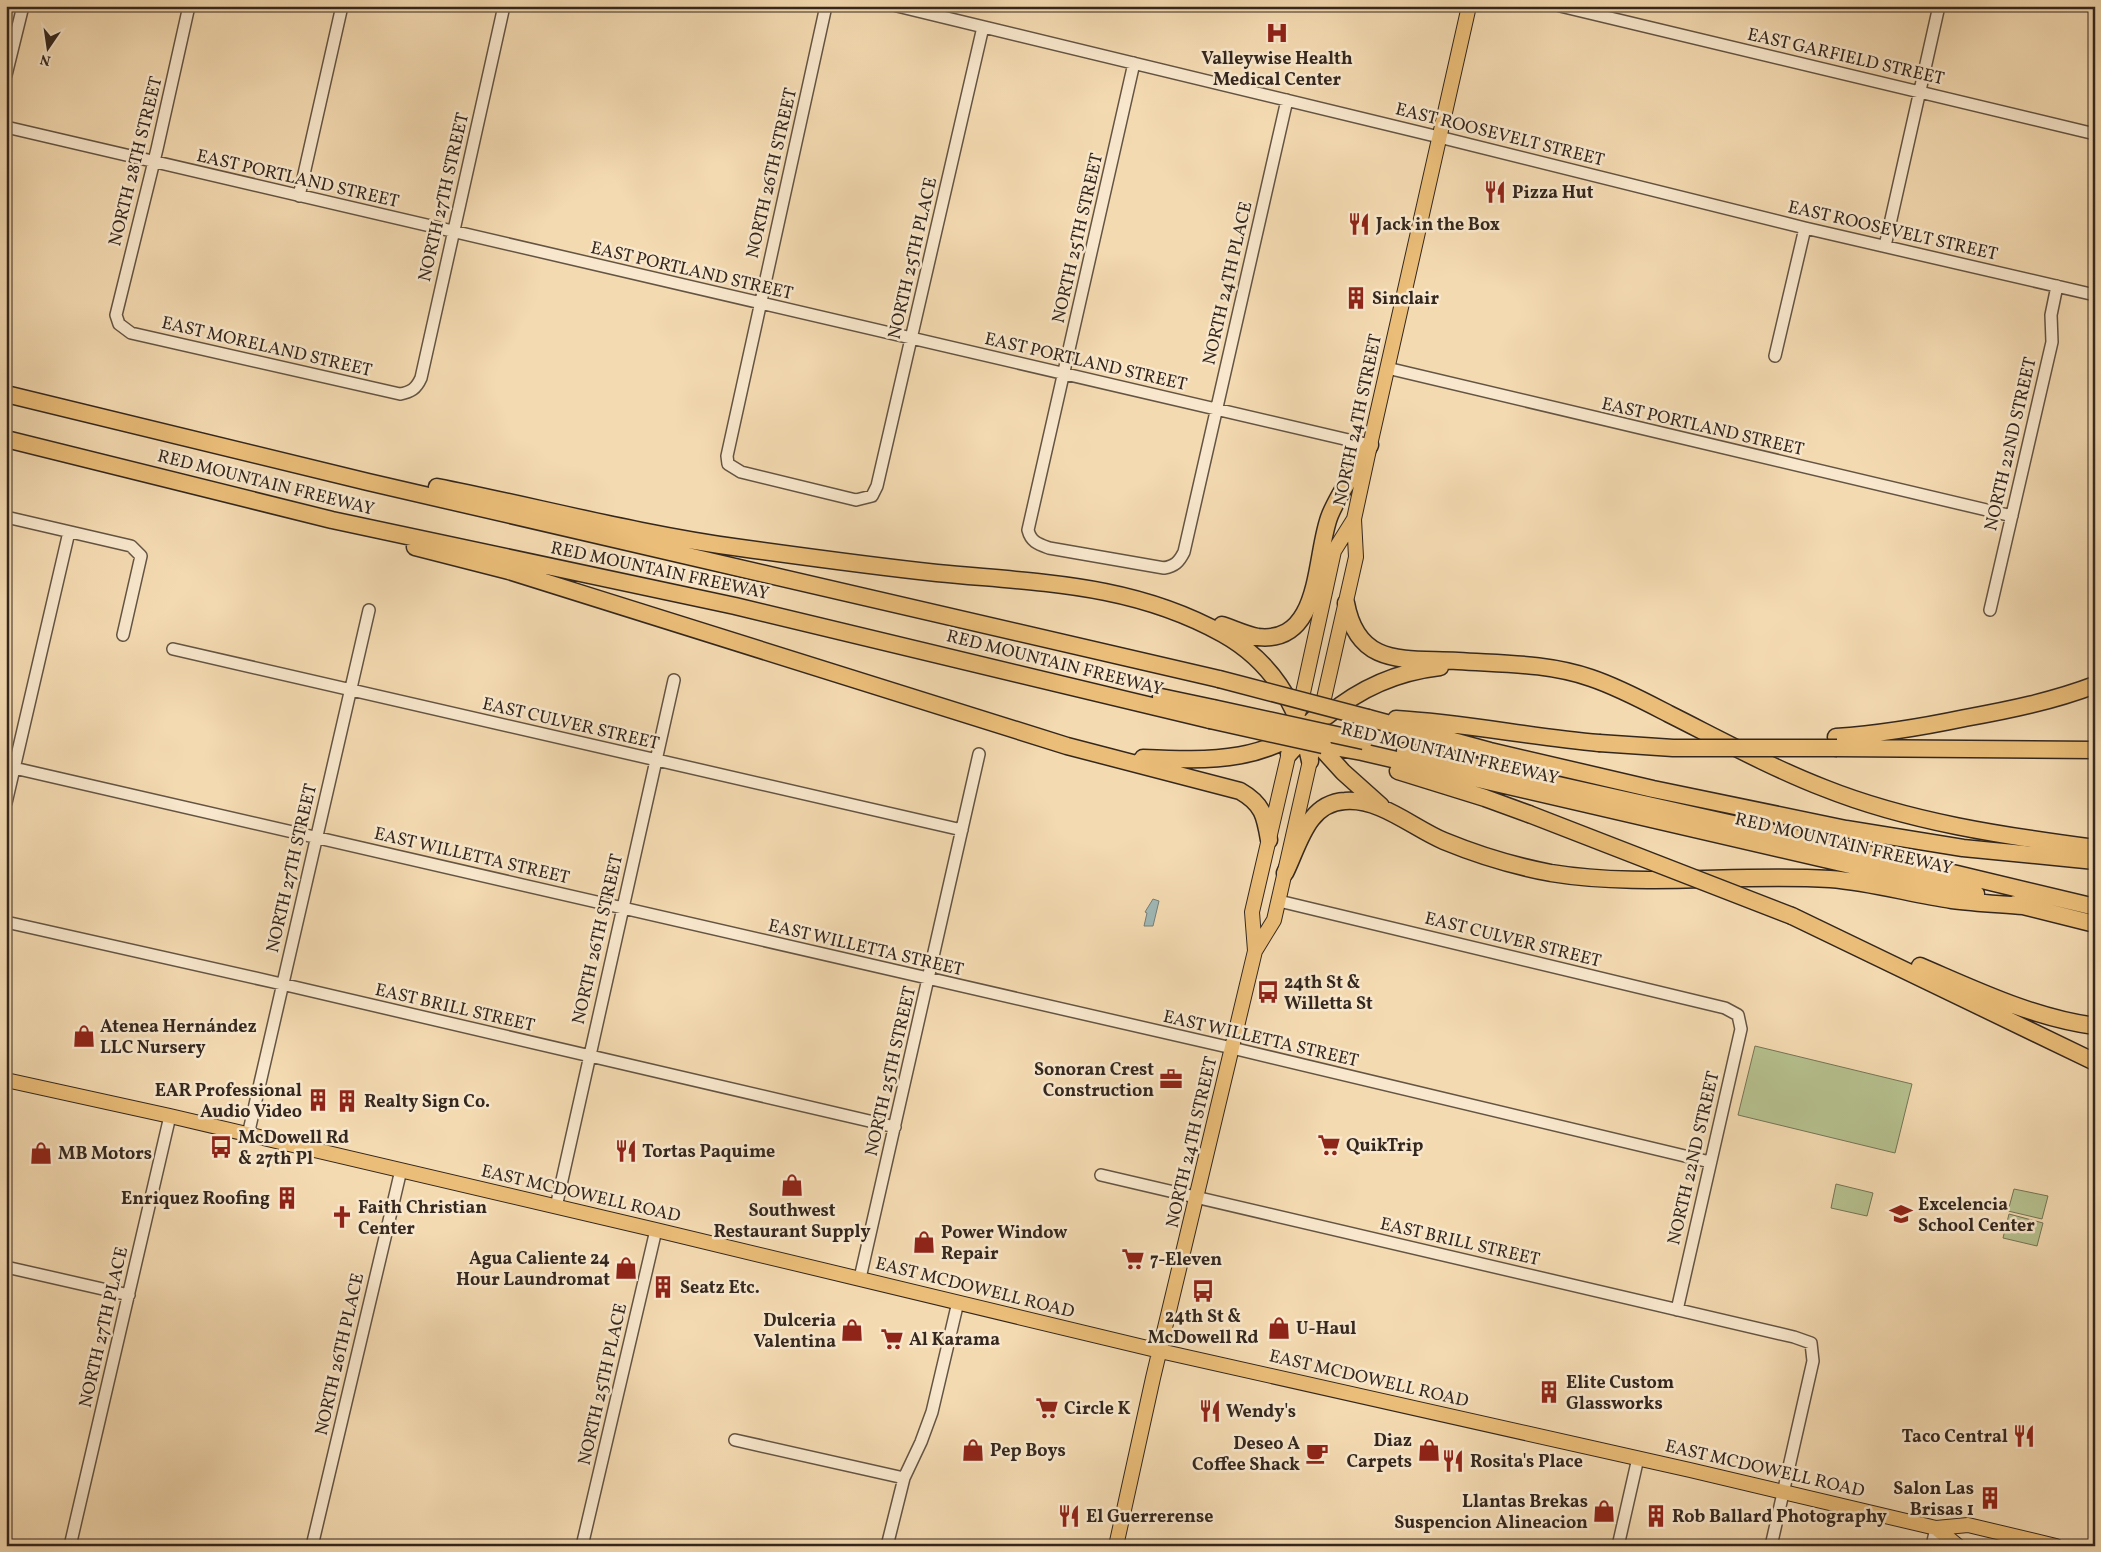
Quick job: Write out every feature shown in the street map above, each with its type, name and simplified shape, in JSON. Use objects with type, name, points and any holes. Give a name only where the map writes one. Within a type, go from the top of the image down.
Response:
[{"type":"highway","name":"RED MOUNTAIN FREEWAY","points":[[6,394],[368,482],[1220,679],[1480,749],[1653,789],[1846,829],[1963,848],[2095,861]]},
{"type":"highway","name":"RED MOUNTAIN FREEWAY","points":[[6,439],[332,520],[735,606],[1063,683],[1133,703],[1308,728],[1363,751],[1595,807],[1953,888],[2095,924]]},
{"type":"highway","points":[[368,482],[396,479],[686,540],[848,562],[1105,590],[1256,636],[1278,635],[1293,626],[1307,610],[1330,515],[1370,445]]},
{"type":"highway","points":[[332,520],[434,553],[509,571],[1037,737],[1240,791],[1252,797],[1260,806],[1269,840]]},
{"type":"highway","points":[[1346,603],[1349,618],[1359,638],[1383,656],[1406,659],[1534,665],[1590,677],[1621,689],[1795,776],[1855,800],[1968,828],[2095,848]]},
{"type":"highway","points":[[1159,606],[1222,633],[1257,657],[1287,693],[1308,728],[1343,772],[1386,811]]},
{"type":"highway","points":[[1111,757],[1191,760],[1235,757],[1275,745],[1308,728],[1346,700],[1390,678],[1424,669],[1482,663]]},
{"type":"highway","points":[[1837,742],[2003,711],[2071,694],[2095,685]]},
{"type":"highway","points":[[1211,714],[1363,751],[1957,874],[2095,907]]},
{"type":"highway","points":[[1368,718],[1434,721],[1540,738],[1599,743],[1672,740],[1837,742],[1968,748],[2095,750]]},
{"type":"highway","points":[[1289,754],[1308,728]]},
{"type":"highway","points":[[1308,728],[1310,761]]},
{"type":"highway","points":[[1363,751],[1428,780],[1529,814],[1886,951],[1999,999],[2070,1023],[2095,1026]]},
{"type":"highway","points":[[1653,789],[1843,840],[2095,898]]},
{"type":"highway","points":[[1286,873],[1299,846],[1305,826],[1328,806],[1345,801],[1356,801],[1386,811],[1441,840],[1490,858],[1577,877],[1601,879],[1830,879],[1886,886],[1950,899],[2023,906]]},
{"type":"highway","points":[[1792,916],[2095,1062]]},
{"type":"main road","name":"NORTH 24TH STREET","points":[[1308,728],[1346,603],[1356,557],[1354,519],[1469,6]]},
{"type":"main road","name":"NORTH 24TH STREET","points":[[1308,728],[1334,551],[1354,519]]},
{"type":"main road","name":"NORTH 24TH STREET","points":[[1116,1546],[1160,1351],[1255,951],[1252,912],[1289,754]]},
{"type":"main road","name":"NORTH 24TH STREET","points":[[1255,951],[1274,920],[1310,761]]},
{"type":"main road","name":"EAST MCDOWELL ROAD","points":[[6,1080],[401,1170],[1160,1351],[1638,1458],[1936,1528],[1968,1525],[2056,1546]]},
{"type":"main road","name":"EAST MCDOWELL ROAD","points":[[1936,1528],[1958,1546]]},
{"type":"street","points":[[6,75],[22,6]]},
{"type":"street","name":"NORTH 28TH STREET","points":[[119,324],[116,315],[157,149],[189,6]]},
{"type":"street","points":[[299,196],[342,6]]},
{"type":"street","name":"NORTH 27TH STREET","points":[[410,392],[418,386],[421,378],[504,6]]},
{"type":"street","name":"NORTH 26TH STREET","points":[[826,6],[727,452],[728,464],[741,472],[856,500],[872,496]]},
{"type":"street","name":"EAST ROOSEVELT STREET","points":[[897,6],[1439,137],[1804,228],[2095,295]]},
{"type":"street","name":"EAST GARFIELD STREET","points":[[1560,6],[2095,134]]},
{"type":"street","points":[[1885,246],[1939,6]]},
{"type":"street","name":"NORTH 25TH PLACE","points":[[872,496],[877,486],[912,339],[983,27]]},
{"type":"street","name":"NORTH 25TH STREET","points":[[1134,63],[1028,530],[1030,538],[1035,543],[1049,548],[1164,568],[1173,566],[1180,561]]},
{"type":"street","name":"NORTH 24TH PLACE","points":[[1180,561],[1184,552],[1287,100]]},
{"type":"street","name":"EAST PORTLAND STREET","points":[[6,127],[1370,445]]},
{"type":"street","points":[[1775,356],[1804,228]]},
{"type":"street","name":"NORTH 22ND STREET","points":[[1990,610],[2052,342],[2051,315],[2057,286]]},
{"type":"street","name":"EAST MORELAND STREET","points":[[119,324],[131,333],[390,393],[410,392]]},
{"type":"street","name":"EAST PORTLAND STREET","points":[[1387,368],[2012,516]]},
{"type":"street","points":[[6,517],[131,546],[141,556],[124,635]]},
{"type":"street","points":[[6,803],[70,532]]},
{"type":"street","name":"NORTH 27TH STREET","points":[[248,1135],[369,610]]},
{"type":"street","name":"EAST CULVER STREET","points":[[173,648],[962,830]]},
{"type":"street","name":"NORTH 26TH STREET","points":[[556,1207],[588,1056],[674,680]]},
{"type":"street","name":"NORTH 25TH STREET","points":[[860,1278],[980,754]]},
{"type":"street","name":"EAST WILLETTA STREET","points":[[14,768],[929,980],[1232,1048],[1710,1162]]},
{"type":"street","name":"EAST CULVER STREET","points":[[1278,901],[1725,1008],[1738,1015]]},
{"type":"street","name":"EAST BRILL STREET","points":[[6,922],[282,984],[895,1127]]},
{"type":"street","name":"NORTH 22ND STREET","points":[[1677,1310],[1741,1029],[1738,1015]]},
{"type":"street","name":"NORTH 27TH PLACE","points":[[70,1546],[170,1116]]},
{"type":"street","name":"NORTH 26TH PLACE","points":[[312,1546],[401,1170]]},
{"type":"street","name":"EAST BRILL STREET","points":[[1101,1175],[1794,1336],[1810,1343],[1813,1361],[1784,1492]]},
{"type":"street","name":"NORTH 25TH PLACE","points":[[582,1546],[656,1230]]},
{"type":"street","points":[[6,1267],[129,1295]]},
{"type":"street","points":[[887,1546],[904,1478],[922,1442],[932,1412],[958,1302]]},
{"type":"street","points":[[735,1440],[904,1478]]},
{"type":"street","points":[[1618,1546],[1638,1458]]},
{"type":"street","points":[[1771,1546],[1784,1492]]},
{"type":"street","points":[[1932,1546],[1936,1528]]},
{"type":"green space","points":[[1755,1046],[1912,1084],[1895,1153],[1738,1115]]},
{"type":"green space","points":[[1836,1184],[1873,1193],[1867,1216],[1831,1208]]},
{"type":"green space","points":[[2014,1189],[2048,1196],[2042,1219],[2008,1211]]},
{"type":"green space","points":[[2009,1214],[2043,1223],[2037,1246],[2003,1238]]},
{"type":"water","points":[[1153,899],[1159,901],[1153,926],[1144,926],[1147,913],[1145,912]]},
{"type":"place","name":"Valleywise Health Medical Center","points":[[1277,33]]},
{"type":"place","name":"Pizza Hut","points":[[1495,192]]},
{"type":"place","name":"Jack in the Box","points":[[1359,224]]},
{"type":"place","name":"Sinclair","points":[[1356,298]]},
{"type":"place","name":"24th St & Willetta St","points":[[1268,992]]},
{"type":"place","name":"Atenea Hernández LLC Nursery","points":[[84,1036]]},
{"type":"place","name":"Sonoran Crest Construction","points":[[1171,1079]]},
{"type":"place","name":"EAR Professional Audio Video","points":[[318,1100]]},
{"type":"place","name":"Realty Sign Co.","points":[[347,1101]]},
{"type":"place","name":"QuikTrip","points":[[1329,1145]]},
{"type":"place","name":"McDowell Rd & 27th Pl","points":[[221,1147]]},
{"type":"place","name":"Tortas Paquime","points":[[626,1151]]},
{"type":"place","name":"MB Motors","points":[[41,1153]]},
{"type":"place","name":"Southwest Restaurant Supply","points":[[792,1185]]},
{"type":"place","name":"Enriquez Roofing","points":[[287,1198]]},
{"type":"place","name":"Excelencia School Center","points":[[1901,1214]]},
{"type":"place","name":"Faith Christian Center","points":[[342,1217]]},
{"type":"place","name":"Power Window Repair","points":[[924,1242]]},
{"type":"place","name":"7-Eleven","points":[[1133,1259]]},
{"type":"place","name":"Agua Caliente 24 Hour Laundromat","points":[[626,1268]]},
{"type":"place","name":"Seatz Etc.","points":[[663,1287]]},
{"type":"place","name":"24th St & McDowell Rd","points":[[1203,1291]]},
{"type":"place","name":"U-Haul","points":[[1279,1328]]},
{"type":"place","name":"Dulceria Valentina","points":[[852,1330]]},
{"type":"place","name":"Al Karama","points":[[892,1339]]},
{"type":"place","name":"Elite Custom Glassworks","points":[[1549,1392]]},
{"type":"place","name":"Circle K","points":[[1047,1408]]},
{"type":"place","name":"Wendy's","points":[[1210,1411]]},
{"type":"place","name":"Taco Central","points":[[2024,1436]]},
{"type":"place","name":"Pep Boys","points":[[973,1450]]},
{"type":"place","name":"Diaz Carpets","points":[[1429,1450]]},
{"type":"place","name":"Deseo A Coffee Shack","points":[[1317,1453]]},
{"type":"place","name":"Rosita's Place","points":[[1453,1461]]},
{"type":"place","name":"Salon Las Brisas 1","points":[[1990,1498]]},
{"type":"place","name":"Llantas Brekas Suspencion Alineacion","points":[[1604,1511]]},
{"type":"place","name":"El Guerrerense","points":[[1069,1516]]},
{"type":"place","name":"Rob Ballard Photography","points":[[1656,1516]]}]
